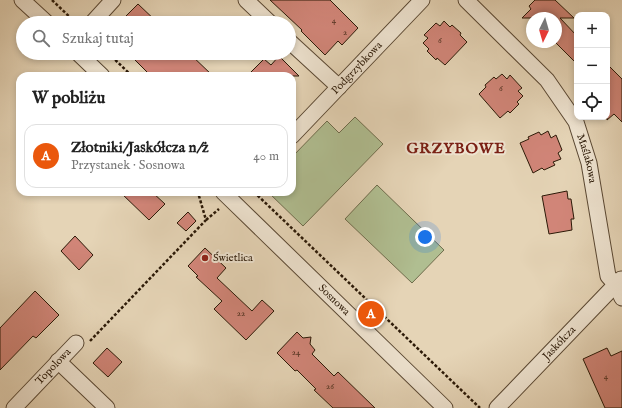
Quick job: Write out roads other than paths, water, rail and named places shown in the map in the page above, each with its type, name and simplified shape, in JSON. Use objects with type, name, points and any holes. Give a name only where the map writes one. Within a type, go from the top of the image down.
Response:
[{"type":"street","points":[[22,0],[39,16]]},
{"type":"street","points":[[98,16],[113,0]]},
{"type":"street","points":[[246,0],[263,16]]},
{"type":"street","name":"Podgrzybkowa","points":[[296,132],[422,0]]},
{"type":"street","name":"Maślakowa","points":[[466,0],[548,80],[576,122],[589,163],[608,276],[620,287]]},
{"type":"street","points":[[296,47],[339,87]]},
{"type":"street","points":[[85,60],[98,72]]},
{"type":"street","name":"Sosnowa","points":[[231,196],[446,408]]},
{"type":"street","name":"Jaskółcza","points":[[497,408],[620,287]]},
{"type":"street","name":"Topolowa","points":[[14,408],[58,361],[81,344]]},
{"type":"street","points":[[58,361],[106,408]]},
{"type":"place","name":"Świetlica","points":[[205,258]]},
{"type":"place","name":"Złotniki/Jaskółcza n/ż","points":[[371,314]]},
{"type":"district","name":"GRZYBOWE","points":[[456,148]]}]
